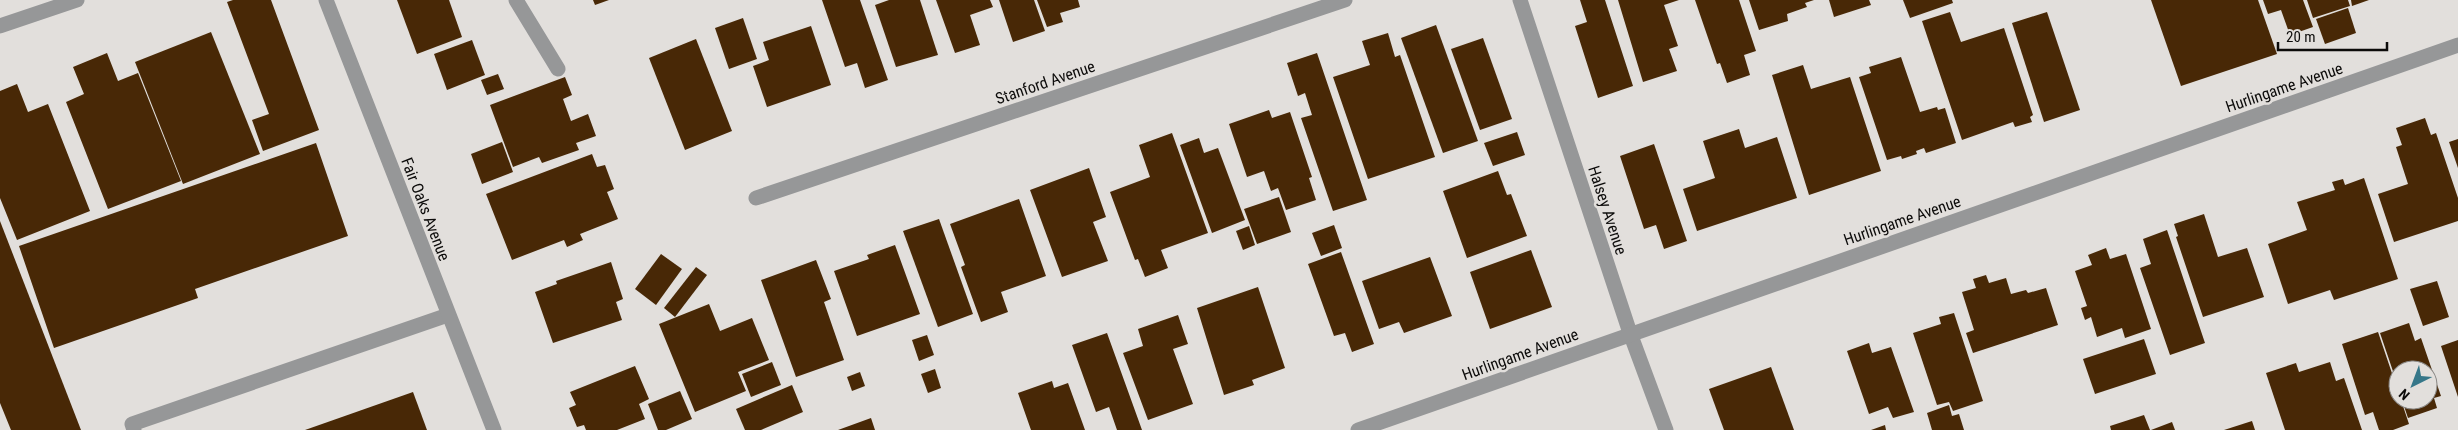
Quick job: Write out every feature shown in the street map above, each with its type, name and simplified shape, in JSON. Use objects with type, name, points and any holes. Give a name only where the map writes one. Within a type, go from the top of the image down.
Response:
[{"type":"street","points":[[0,26],[77,0]]},
{"type":"street","name":"Fair Oaks Avenue","points":[[326,0],[494,430]]},
{"type":"street","points":[[516,0],[558,69]]},
{"type":"street","name":"Stanford Avenue","points":[[756,198],[1345,0]]},
{"type":"street","name":"Halsey Avenue","points":[[1520,0],[1630,333],[1666,430]]},
{"type":"street","name":"Hurlingame Avenue","points":[[1358,430],[1630,333],[2458,45]]},
{"type":"street","points":[[134,430],[132,424],[448,315]]},
{"type":"building","points":[[233,0],[271,0],[319,130],[263,151],[252,120],[269,114],[227,2]]},
{"type":"building","points":[[397,0],[449,0],[462,37],[417,54]]},
{"type":"building","points":[[593,0],[609,0],[595,5]]},
{"type":"building","points":[[822,0],[860,0],[888,80],[865,88],[857,63],[845,67]]},
{"type":"building","points":[[889,0],[920,0],[938,55],[896,67],[875,5]]},
{"type":"building","points":[[936,0],[990,0],[993,7],[970,15],[980,45],[955,53]]},
{"type":"building","points":[[999,0],[1034,0],[1045,31],[1013,42]]},
{"type":"building","points":[[1037,0],[1078,0],[1080,7],[1060,13],[1063,22],[1047,27]]},
{"type":"building","points":[[1580,0],[1605,0],[1633,86],[1598,98],[1575,26],[1587,22]]},
{"type":"building","points":[[1618,0],[1679,0],[1664,5],[1678,46],[1669,49],[1677,71],[1643,82]]},
{"type":"building","points":[[1695,0],[1739,0],[1756,51],[1744,55],[1750,75],[1727,83],[1720,63],[1717,64]]},
{"type":"building","points":[[1749,0],[1814,0],[1805,3],[1807,7],[1787,14],[1788,21],[1759,30]]},
{"type":"building","points":[[1829,0],[1869,0],[1871,5],[1834,17]]},
{"type":"building","points":[[1903,0],[1952,0],[1953,3],[1910,18]]},
{"type":"building","points":[[2151,0],[2258,0],[2277,54],[2181,86]]},
{"type":"building","points":[[2263,0],[2303,0],[2313,27],[2290,35],[2281,10],[2268,14]]},
{"type":"building","points":[[2307,0],[2348,0],[2350,6],[2313,18]]},
{"type":"building","points":[[2351,0],[2369,0],[2352,6]]},
{"type":"building","points":[[2348,8],[2356,33],[2325,44],[2316,19]]},
{"type":"building","points":[[1950,12],[1961,42],[2004,28],[2033,115],[2030,117],[2032,122],[2015,127],[2013,122],[1962,140],[1922,21]]},
{"type":"building","points":[[2047,12],[2080,110],[2044,122],[2012,23]]},
{"type":"building","points":[[743,18],[757,59],[729,69],[715,28]]},
{"type":"building","points":[[1436,25],[1478,141],[1443,153],[1401,38]]},
{"type":"building","points":[[811,26],[831,85],[767,107],[753,66],[769,60],[763,42]]},
{"type":"building","points":[[211,32],[260,154],[183,184],[135,62]]},
{"type":"building","points":[[1388,33],[1395,57],[1400,55],[1435,157],[1368,179],[1333,77],[1370,65],[1362,41]]},
{"type":"building","points":[[1483,38],[1512,119],[1480,130],[1451,49]]},
{"type":"building","points":[[696,39],[732,131],[685,150],[649,58]]},
{"type":"building","points":[[472,40],[485,75],[447,90],[434,54]]},
{"type":"building","points":[[107,53],[118,81],[138,73],[181,181],[108,209],[66,102],[84,94],[73,67]]},
{"type":"building","points":[[1317,53],[1367,200],[1333,211],[1301,118],[1312,115],[1305,93],[1298,96],[1287,63]]},
{"type":"building","points":[[1901,57],[1920,112],[1937,107],[1938,110],[1945,108],[1956,143],[1926,153],[1924,148],[1916,151],[1917,154],[1902,159],[1901,156],[1887,160],[1859,77],[1871,73],[1869,67]]},
{"type":"building","points":[[1803,65],[1811,89],[1850,77],[1881,171],[1809,195],[1772,75]]},
{"type":"building","points":[[498,74],[504,89],[487,95],[481,80]]},
{"type":"building","points":[[565,77],[572,95],[563,99],[571,121],[588,114],[596,136],[576,143],[579,150],[542,163],[539,157],[513,167],[490,105]]},
{"type":"building","points":[[17,84],[28,112],[48,104],[90,211],[17,240],[0,198],[0,91]]},
{"type":"building","points":[[1269,110],[1272,118],[1290,112],[1312,177],[1309,178],[1316,200],[1286,210],[1278,188],[1271,191],[1264,171],[1247,177],[1229,124]]},
{"type":"building","points":[[2425,118],[2431,135],[2436,133],[2458,198],[2458,221],[2394,242],[2378,194],[2408,184],[2396,147],[2402,145],[2396,128]]},
{"type":"building","points":[[1739,129],[1745,148],[1777,137],[1797,198],[1697,231],[1683,189],[1715,178],[1703,141]]},
{"type":"building","points":[[1517,132],[1525,155],[1493,166],[1484,143]]},
{"type":"building","points":[[1172,133],[1208,233],[1161,250],[1168,268],[1145,277],[1138,259],[1135,260],[1110,192],[1150,177],[1139,145]]},
{"type":"building","points":[[1199,138],[1204,153],[1218,148],[1245,220],[1212,233],[1180,145]]},
{"type":"building","points":[[2458,139],[2458,168],[2449,142]]},
{"type":"building","points":[[502,142],[513,172],[482,184],[471,154]]},
{"type":"building","points":[[316,143],[348,236],[195,289],[198,298],[54,348],[19,246]]},
{"type":"building","points":[[1654,144],[1687,241],[1664,249],[1656,225],[1644,229],[1620,156]]},
{"type":"building","points":[[592,154],[597,167],[605,165],[614,189],[607,192],[618,219],[580,234],[583,240],[567,247],[564,240],[512,260],[486,194]]},
{"type":"building","points":[[1089,168],[1106,217],[1093,222],[1108,261],[1062,277],[1030,190]]},
{"type":"building","points":[[1498,171],[1507,195],[1511,194],[1527,236],[1467,258],[1443,191]]},
{"type":"building","points":[[2364,178],[2398,279],[2334,300],[2330,290],[2288,304],[2268,244],[2307,230],[2297,202],[2335,190],[2332,182],[2343,179],[2345,185]]},
{"type":"building","points":[[1279,197],[1291,232],[1257,244],[1244,209]]},
{"type":"building","points":[[1019,199],[1046,276],[1001,292],[1008,312],[981,322],[961,267],[965,265],[950,224]]},
{"type":"building","points":[[2204,214],[2218,257],[2247,248],[2264,297],[2203,317],[2176,237],[2178,236],[2174,224]]},
{"type":"building","points":[[939,219],[973,314],[938,327],[903,231]]},
{"type":"building","points":[[0,221],[81,430],[11,430],[0,403]]},
{"type":"building","points":[[1334,225],[1342,248],[1321,256],[1312,233]]},
{"type":"building","points":[[1249,226],[1255,245],[1243,250],[1236,231]]},
{"type":"building","points":[[2167,230],[2205,343],[2170,355],[2140,268],[2151,264],[2143,239]]},
{"type":"building","points":[[895,245],[920,314],[857,336],[834,271],[869,259],[867,255]]},
{"type":"building","points":[[2106,248],[2110,259],[2126,254],[2151,329],[2125,338],[2122,328],[2097,337],[2091,317],[2085,320],[2081,308],[2087,306],[2075,271],[2092,265],[2088,255]]},
{"type":"building","points":[[1531,250],[1552,307],[1490,329],[1470,272]]},
{"type":"building","points":[[1341,252],[1374,344],[1352,352],[1345,333],[1334,336],[1308,264]]},
{"type":"building","points":[[661,254],[682,269],[656,305],[635,289]]},
{"type":"building","points":[[1430,257],[1452,316],[1404,333],[1399,322],[1379,329],[1362,281]]},
{"type":"building","points":[[816,260],[831,299],[824,302],[844,360],[796,377],[761,280]]},
{"type":"building","points":[[611,262],[623,299],[616,302],[622,320],[553,343],[535,292],[557,284],[556,281]]},
{"type":"building","points":[[696,267],[707,275],[675,317],[664,308]]},
{"type":"building","points":[[1986,275],[1989,283],[2006,278],[2011,294],[2026,290],[2028,293],[2046,288],[2058,325],[1973,353],[1966,333],[1974,330],[1962,292],[1976,288],[1973,279]]},
{"type":"building","points":[[2437,281],[2449,317],[2423,326],[2410,289]]},
{"type":"building","points":[[1258,287],[1285,368],[1252,380],[1254,385],[1224,395],[1197,308]]},
{"type":"building","points":[[709,304],[720,331],[752,318],[769,360],[738,372],[746,391],[695,412],[659,324]]},
{"type":"building","points":[[1954,313],[1983,401],[1953,411],[1949,402],[1937,405],[1913,333],[1941,324],[1939,317]]},
{"type":"building","points":[[1178,315],[1188,344],[1173,349],[1193,404],[1148,420],[1123,353],[1143,346],[1138,329]]},
{"type":"building","points":[[2409,323],[2415,341],[2421,338],[2429,360],[2389,360],[2380,333]]},
{"type":"building","points":[[2378,332],[2388,362],[2388,410],[2404,410],[2409,424],[2393,430],[2379,430],[2373,412],[2365,415],[2342,344]]},
{"type":"building","points":[[1107,333],[1142,430],[1117,430],[1109,407],[1096,412],[1072,345]]},
{"type":"building","points":[[927,335],[934,355],[919,361],[912,340]]},
{"type":"building","points":[[2144,339],[2156,374],[2095,394],[2083,359]]},
{"type":"building","points":[[2458,340],[2458,397],[2441,346]]},
{"type":"building","points":[[1869,343],[1872,353],[1891,347],[1914,412],[1893,418],[1888,407],[1869,414],[1847,351]]},
{"type":"building","points":[[772,362],[781,385],[751,397],[742,374]]},
{"type":"building","points":[[2330,362],[2336,381],[2344,378],[2362,430],[2285,430],[2266,373],[2296,363],[2299,372]]},
{"type":"building","points":[[635,366],[649,399],[639,404],[645,419],[617,430],[586,430],[584,425],[577,427],[569,408],[576,405],[570,392]]},
{"type":"building","points":[[1771,367],[1794,430],[1724,430],[1709,389]]},
{"type":"building","points":[[935,369],[941,388],[928,393],[921,374]]},
{"type":"building","points":[[860,372],[865,386],[852,391],[847,377]]},
{"type":"building","points":[[1052,381],[1054,388],[1068,383],[1085,430],[1031,430],[1018,393]]},
{"type":"building","points":[[792,385],[803,412],[761,430],[745,430],[736,409]]},
{"type":"building","points":[[680,391],[692,419],[666,430],[658,430],[648,404]]},
{"type":"building","points":[[413,392],[427,430],[305,430]]},
{"type":"building","points":[[1949,405],[1952,416],[1959,414],[1964,430],[1932,430],[1927,413]]},
{"type":"building","points":[[2405,410],[2431,410],[2408,418]]},
{"type":"building","points":[[2144,415],[2150,430],[2111,430],[2110,426]]},
{"type":"building","points":[[871,418],[875,430],[838,430]]},
{"type":"building","points":[[2252,421],[2255,430],[2224,430]]},
{"type":"building","points":[[2172,422],[2175,430],[2151,430]]},
{"type":"building","points":[[1885,425],[1886,430],[1871,430]]}]
